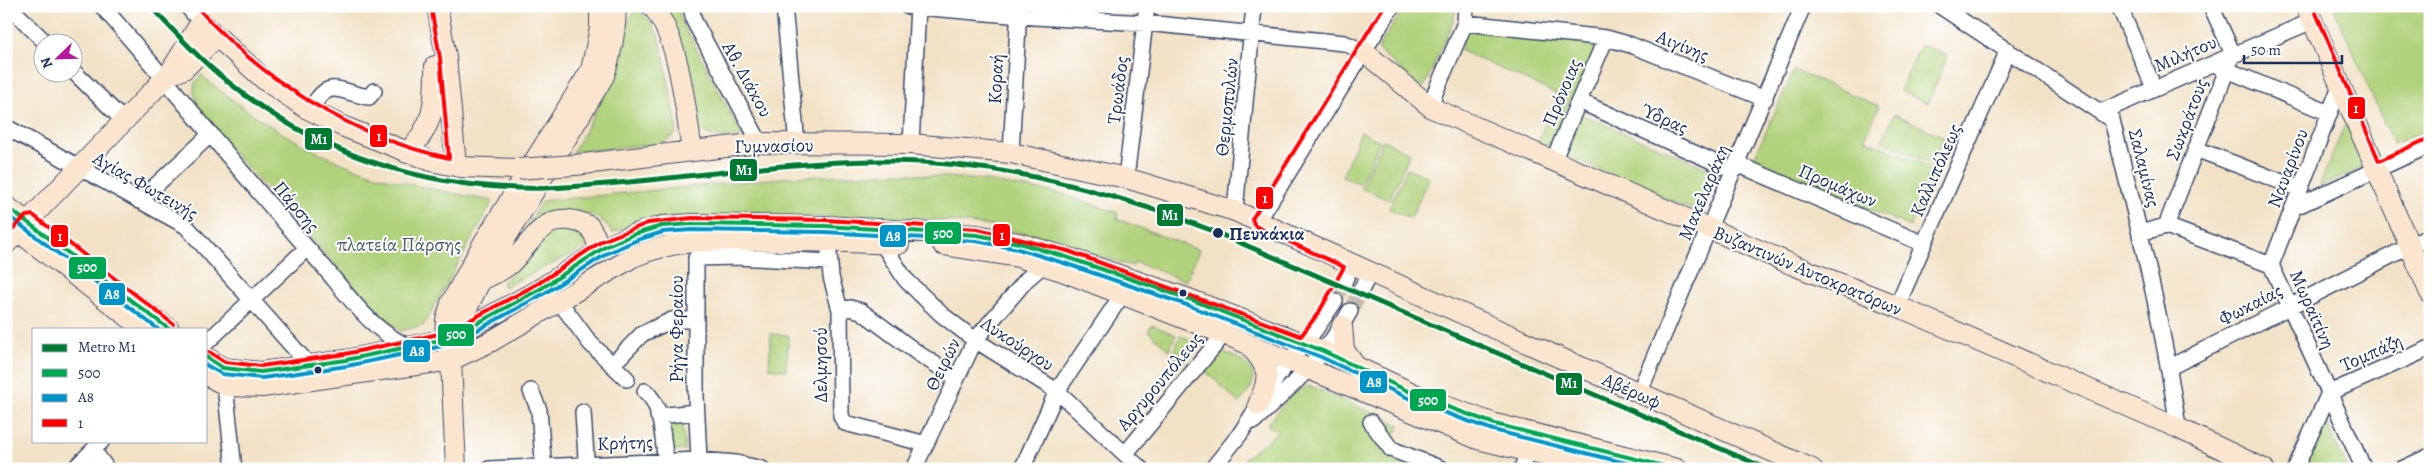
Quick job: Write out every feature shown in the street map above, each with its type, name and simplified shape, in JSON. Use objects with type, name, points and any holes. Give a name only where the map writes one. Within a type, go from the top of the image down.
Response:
[{"type":"main road","points":[[408,153],[428,126],[434,105],[436,6]]},
{"type":"main road","points":[[436,6],[446,57],[454,166]]},
{"type":"main road","points":[[456,469],[451,337],[448,311],[457,290],[591,70],[600,28],[600,6]]},
{"type":"main road","points":[[616,6],[616,30]]},
{"type":"main road","points":[[451,337],[503,240],[598,89],[613,50],[619,17],[625,6]]},
{"type":"main road","points":[[652,6],[662,22],[671,44],[692,150]]},
{"type":"main road","points":[[2309,14],[2430,293]]},
{"type":"main road","points":[[15,230],[80,169],[123,120],[167,76],[193,38],[201,22]]},
{"type":"main road","name":"Γυμνασίου","points":[[201,22],[266,81],[311,110],[342,126],[408,153],[454,166],[518,169],[575,165],[760,142],[911,144],[1011,153],[1126,178],[1234,211],[1258,221],[1348,273],[1370,271]]},
{"type":"main road","points":[[167,76],[184,69],[216,37]]},
{"type":"main road","name":"Βυζαντινών Αυτοκρατόρων","points":[[1363,51],[1432,108],[1897,306],[2178,428],[2264,469]]},
{"type":"main road","points":[[6,206],[15,230],[143,328]]},
{"type":"main road","points":[[481,280],[510,264],[533,235],[551,222],[566,220],[589,226],[595,236],[599,251]]},
{"type":"main road","points":[[215,371],[261,372],[410,347],[451,337],[542,288],[599,251],[635,234],[662,226],[692,224],[827,234],[882,243],[950,246],[1010,255],[1043,265],[1224,334],[1525,460],[1599,469]]},
{"type":"main road","points":[[15,230],[167,328]]},
{"type":"main road","points":[[215,371],[262,387],[451,360],[490,342],[622,264],[664,246],[692,241],[827,234],[976,235],[1019,243],[1066,257],[1170,293],[1323,351],[1423,398],[1495,424],[1677,469]]},
{"type":"main road","name":"Αβέρωφ","points":[[1370,271],[1812,469]]},
{"type":"main road","points":[[1346,318],[1344,350],[1357,368]]},
{"type":"main road","points":[[1248,344],[1267,369],[1267,386],[1258,405]]},
{"type":"street","points":[[8,6],[35,32]]},
{"type":"street","name":"Πάρσης","points":[[102,6],[167,76],[211,134],[307,248],[377,327],[392,339],[410,347]]},
{"type":"street","points":[[187,6],[201,22]]},
{"type":"street","name":"Αθ. Διάκου","points":[[691,6],[694,21],[760,142]]},
{"type":"street","points":[[784,6],[798,144]]},
{"type":"street","name":"Τρωάδος","points":[[1126,178],[1147,6]]},
{"type":"street","name":"Θερμοπυλών","points":[[1234,211],[1253,35],[1254,6]]},
{"type":"street","points":[[1258,221],[1392,6]]},
{"type":"street","points":[[1432,108],[1434,95],[1465,23],[1466,6]]},
{"type":"street","name":"Μακελαράκη","points":[[1639,393],[1803,6]]},
{"type":"street","name":"Σαλαμίνας","points":[[1940,6],[2112,120],[2140,233],[2168,368],[2178,428]]},
{"type":"street","points":[[2119,6],[2154,88]]},
{"type":"street","points":[[2212,6],[2233,54]]},
{"type":"street","points":[[911,144],[914,7],[1019,11],[1146,23],[1344,43],[1363,51]]},
{"type":"street","name":"Κοραή","points":[[1011,153],[1019,11]]},
{"type":"street","name":"Μιλήτου","points":[[2101,112],[2233,54],[2309,14]]},
{"type":"street","name":"Αιγίνης","points":[[1465,23],[1606,38],[1630,45],[1765,98]]},
{"type":"street","name":"Πρόνοιας","points":[[1554,161],[1606,38]]},
{"type":"street","name":"Καλλιπόλεως","points":[[1897,306],[2008,50]]},
{"type":"street","name":"Σωκράτους","points":[[2166,226],[2233,54]]},
{"type":"street","points":[[2212,63],[2329,113]]},
{"type":"street","points":[[82,80],[123,120]]},
{"type":"street","name":"Ναυαρίνου","points":[[2272,265],[2340,86]]},
{"type":"street","points":[[311,110],[321,94],[330,89],[340,88],[369,97],[374,91]]},
{"type":"street","name":"Ύδρας","points":[[1579,101],[1735,167]]},
{"type":"street","name":"Αγίας Φωτεινής","points":[[6,127],[186,226],[309,365]]},
{"type":"street","points":[[139,201],[211,134]]},
{"type":"street","points":[[2293,208],[2430,145]]},
{"type":"street","points":[[2196,149],[2300,189]]},
{"type":"street","name":"Προμάχων","points":[[1735,167],[1924,244]]},
{"type":"street","points":[[2140,233],[2166,226]]},
{"type":"street","name":"Μωραϊτίνη","points":[[2166,226],[2272,265],[2364,469]]},
{"type":"street","name":"Δελμησού","points":[[827,234],[829,262],[840,310],[841,416],[845,423],[926,444]]},
{"type":"street","name":"Φωκαίας","points":[[2168,368],[2430,236]]},
{"type":"street","name":"Λυκούργου","points":[[882,243],[905,279],[941,314],[975,340],[1058,392],[1126,453],[1138,467]]},
{"type":"street","points":[[208,341],[307,248]]},
{"type":"street","name":"Ρήγα Φεραίου","points":[[699,460],[696,412],[696,258],[736,257],[829,262]]},
{"type":"street","name":"Θειρών","points":[[914,469],[975,340],[1027,279],[1043,265]]},
{"type":"street","points":[[1361,290],[1370,271]]},
{"type":"street","points":[[1022,469],[1058,392],[1122,295]]},
{"type":"street","points":[[559,301],[590,343],[627,379]]},
{"type":"street","points":[[1212,469],[1240,434],[1289,361],[1315,330],[1335,301]]},
{"type":"street","points":[[840,310],[850,308],[861,311],[919,354],[957,378]]},
{"type":"street","points":[[1240,434],[1309,369],[1346,318]]},
{"type":"street","points":[[612,365],[642,334],[672,320],[696,320]]},
{"type":"street","name":"Αργυρουπόλεως","points":[[1126,453],[1224,334]]},
{"type":"street","name":"Τομπάζη","points":[[2329,393],[2430,348]]},
{"type":"street","points":[[215,371],[234,469]]},
{"type":"street","points":[[531,391],[539,410],[547,464]]},
{"type":"street","points":[[645,391],[651,396],[658,416],[666,465]]},
{"type":"street","points":[[2295,469],[2329,393]]},
{"type":"street","points":[[583,412],[586,457]]},
{"type":"street","points":[[658,416],[696,412]]},
{"type":"street","points":[[1371,422],[1391,449],[1442,469]]},
{"type":"street","points":[[74,469],[98,446],[107,469]]},
{"type":"street","points":[[2402,469],[2430,456]]},
{"type":"street","name":"Κρήτης","points":[[489,469],[547,464],[666,465],[699,460],[736,463],[762,469]]},
{"type":"green space","points":[[662,6],[677,6],[682,22],[743,137],[725,138],[709,135],[699,128]]},
{"type":"green space","points":[[1405,6],[1457,6],[1452,24],[1424,87],[1421,87],[1379,51],[1379,47]]},
{"type":"green space","points":[[2333,6],[2430,6],[2430,129],[2393,144]]},
{"type":"green space","points":[[635,10],[644,14],[660,40],[677,124],[676,133],[665,142],[656,144],[573,152],[606,93],[625,26]]},
{"type":"green space","points":[[1465,23],[1606,38],[1579,101],[1571,98],[1549,148],[1537,143],[1559,95],[1461,51]]},
{"type":"green space","points":[[1921,44],[1948,56],[1928,103],[1900,91]]},
{"type":"green space","points":[[1794,70],[1879,106],[1865,139],[1936,170],[1910,227],[1754,158]]},
{"type":"green space","name":"πλατεία Πάρσης","points":[[201,75],[233,100],[284,134],[339,162],[377,175],[435,190],[493,201],[423,326],[400,331],[377,311],[222,140],[198,106],[194,93],[194,84]]},
{"type":"green space","points":[[1580,114],[1719,173],[1702,214],[1563,154]]},
{"type":"green space","points":[[1894,114],[1944,137],[1932,164],[1882,141]]},
{"type":"green space","points":[[2346,122],[2366,166],[2318,188]]},
{"type":"green space","points":[[1361,132],[1380,141],[1360,184],[1342,176]]},
{"type":"green space","points":[[1383,140],[1410,153],[1389,200],[1361,188]]},
{"type":"green space","points":[[1407,168],[1429,177],[1411,218],[1389,209]]},
{"type":"green space","points":[[899,173],[981,180],[1063,194],[1118,213],[1117,219],[1199,250],[1186,281],[1135,262],[1133,266],[999,227],[941,220],[799,216],[643,221],[612,233],[605,223],[596,217],[574,214],[562,215],[528,225],[542,201],[792,177]]},
{"type":"green space","points":[[562,228],[580,231],[591,245],[504,287],[502,282],[512,274],[539,240]]},
{"type":"green space","points":[[1152,325],[1176,335],[1169,350],[1148,331]]},
{"type":"green space","points":[[771,334],[789,335],[786,370],[769,368]]},
{"type":"green space","points":[[1180,336],[1200,342],[1181,365],[1172,355]]},
{"type":"green space","points":[[1222,352],[1246,364],[1252,373],[1251,387],[1239,403],[1201,367]]},
{"type":"green space","points":[[1310,386],[1400,425],[1386,452],[1430,469],[1254,469],[1244,459],[1279,431],[1267,425],[1286,401],[1297,391]]},
{"type":"green space","points":[[2325,420],[2347,469],[2305,469]]},
{"type":"green space","points":[[682,422],[685,450],[668,452],[665,426]]},
{"type":"tunnel","points":[[1335,301],[1344,282]]},
{"type":"tunnel","points":[[1350,311],[1361,290]]},
{"type":"metro line","name":"Μ1","points":[[150,6],[207,64],[262,107],[298,129],[337,148],[377,163],[418,175],[460,183],[546,188],[632,182],[803,164],[890,161],[972,167],[1052,181],[1130,202],[1208,229],[1768,469]]},
{"type":"transit line","name":"1","points":[[196,6],[249,58],[310,102],[378,136],[449,158],[440,58],[431,7]]},
{"type":"transit line","name":"1","points":[[209,352],[225,362],[261,366],[345,354],[448,332],[539,283],[602,241],[648,223],[692,218],[825,220],[978,229],[1068,251],[1301,336],[1319,312],[1344,267],[1255,226],[1252,219],[1384,6]]},
{"type":"transit line","name":"1","points":[[2313,6],[2379,161],[2427,139]]},
{"type":"transit line","name":"500","points":[[6,206],[168,328]]},
{"type":"transit line","name":"A8","points":[[6,214],[157,328]]},
{"type":"transit line","name":"1","points":[[6,235],[26,216],[33,215],[173,324]]},
{"type":"transit line","name":"500","points":[[208,358],[223,368],[261,372],[346,360],[450,338],[542,288],[605,247],[635,234],[662,226],[692,224],[825,226],[977,235],[1019,243],[1066,257],[1189,299],[1323,351],[1423,398],[1495,424],[1676,469]]},
{"type":"transit line","name":"A8","points":[[208,366],[222,374],[262,378],[347,366],[452,344],[545,293],[608,253],[637,240],[663,232],[692,230],[825,232],[976,241],[1018,249],[1187,305],[1321,357],[1421,404],[1493,430],[1650,469]]},
{"type":"place","name":"Πευκάκια","points":[[1218,233]]}]
